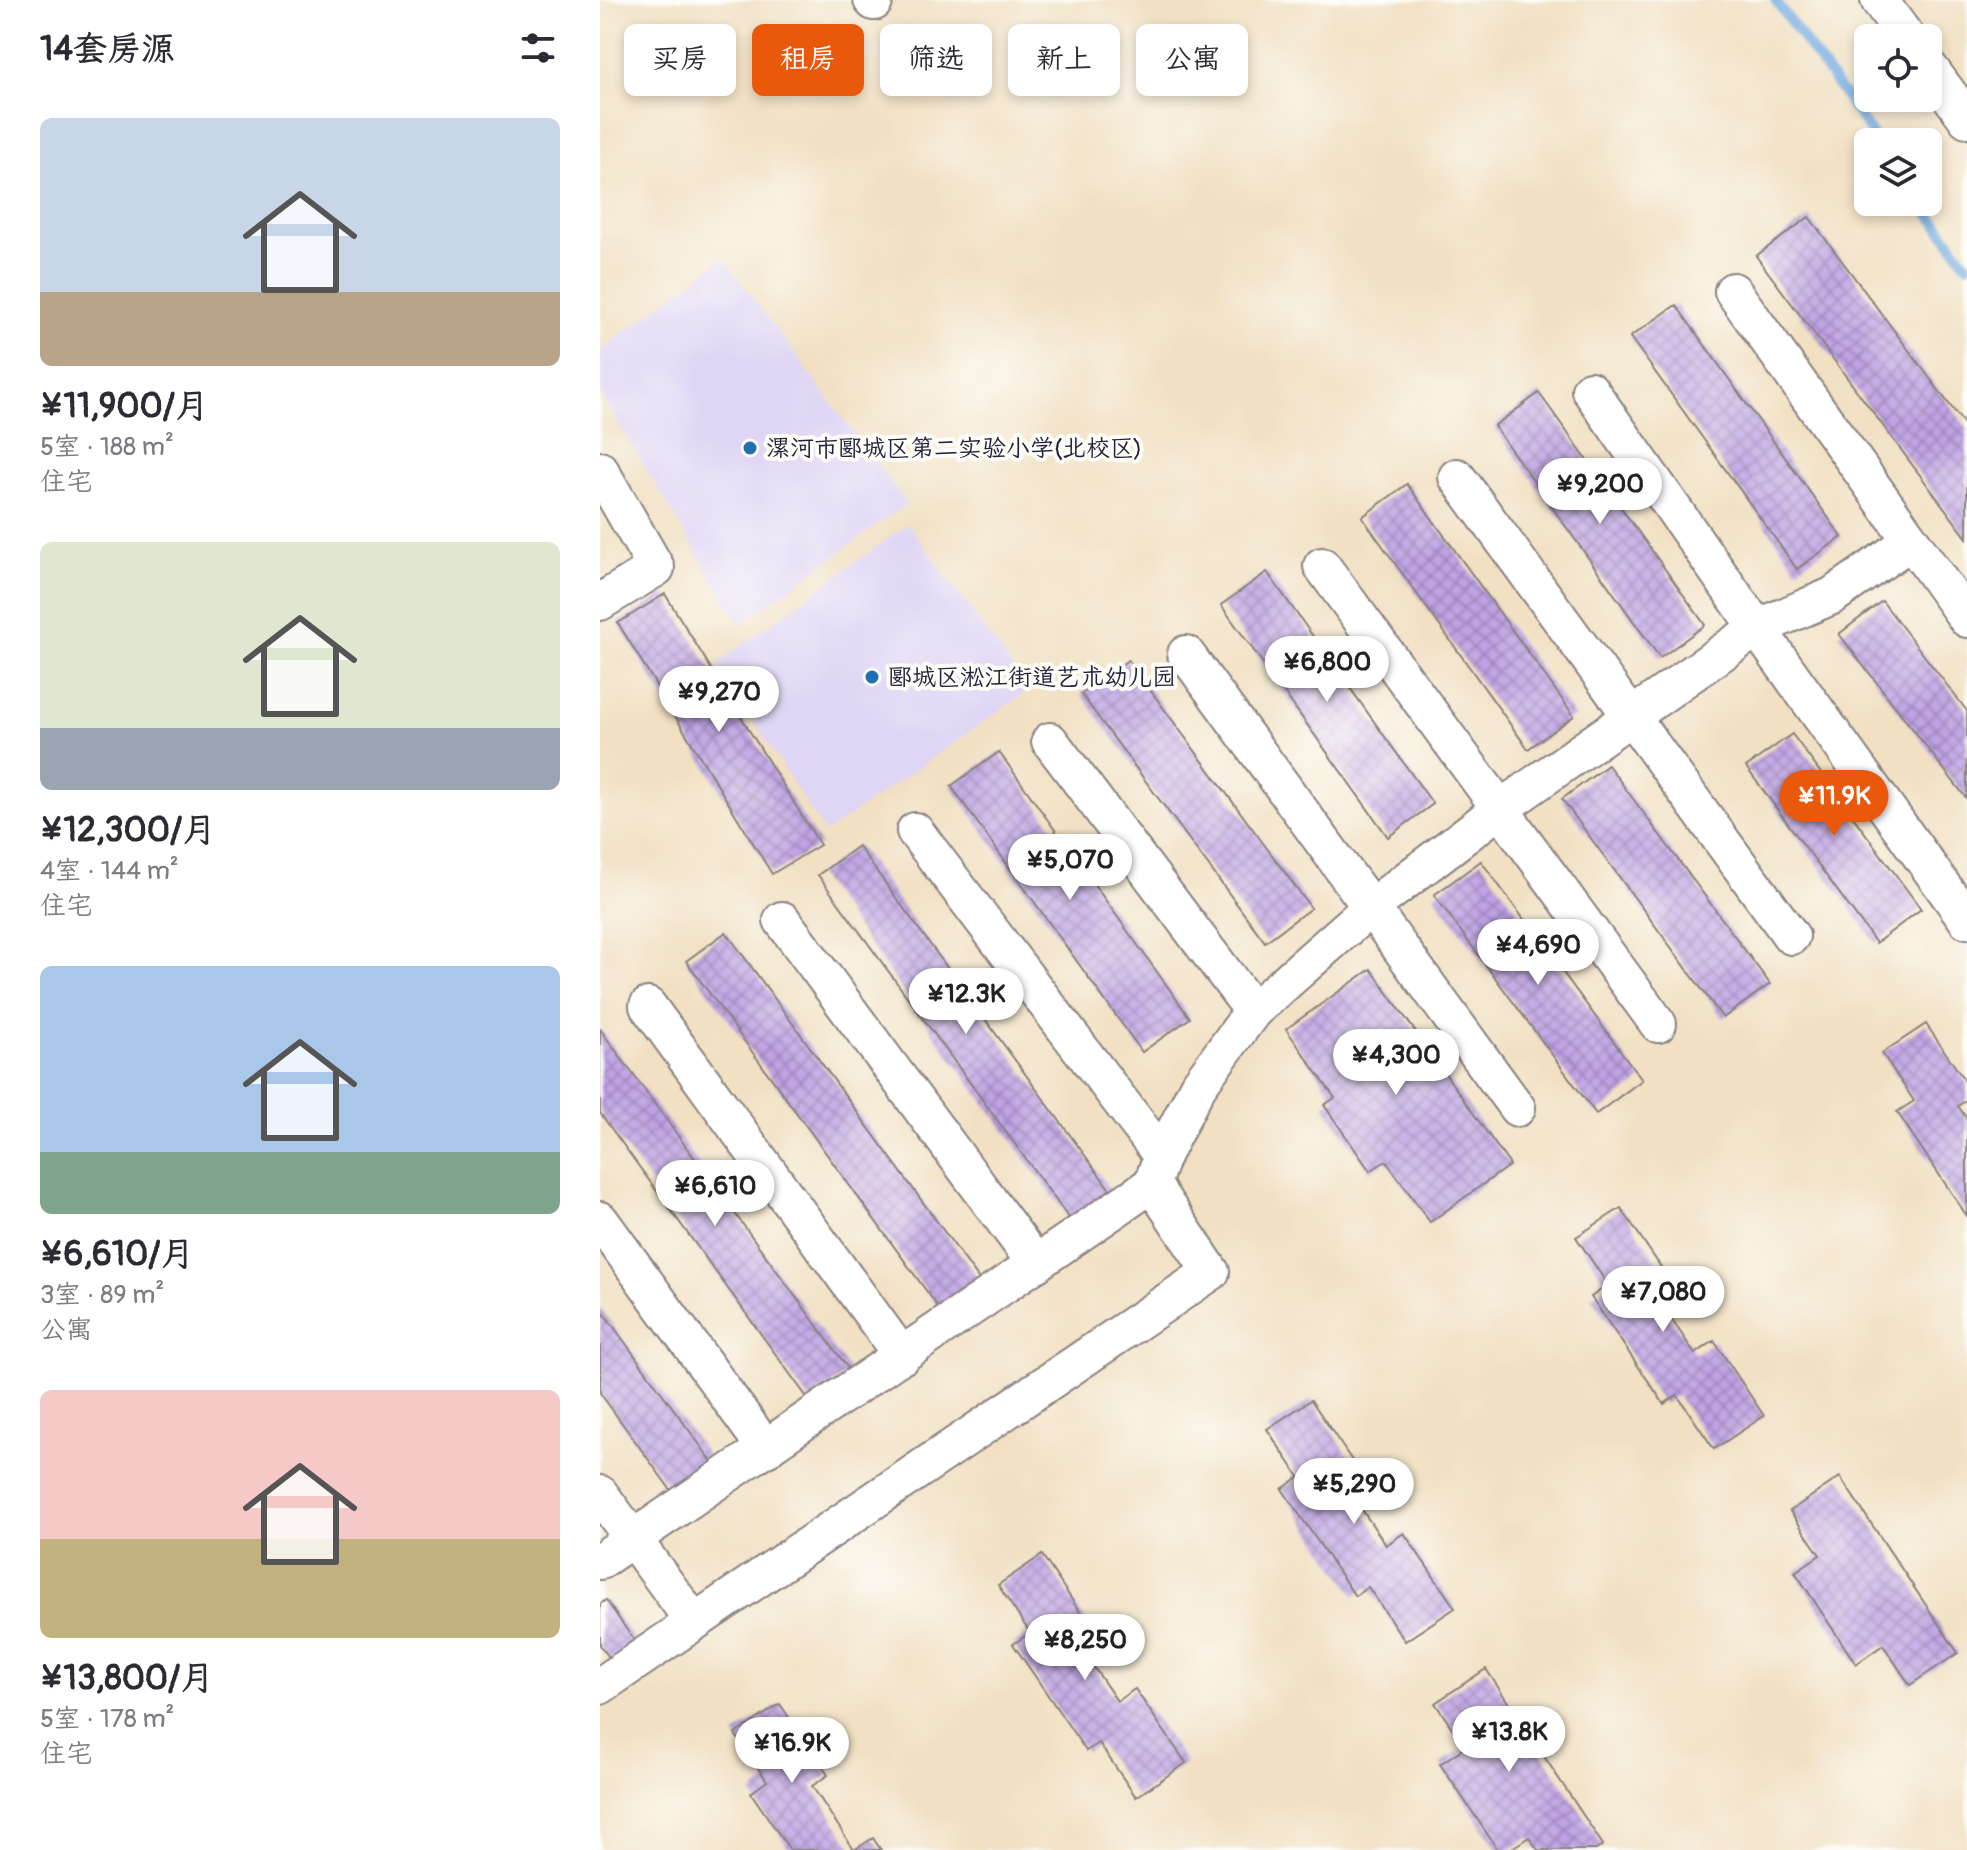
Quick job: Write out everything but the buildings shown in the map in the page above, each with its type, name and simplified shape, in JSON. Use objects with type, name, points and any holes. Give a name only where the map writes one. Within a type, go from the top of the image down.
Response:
[{"type":"street","points":[[1879,0],[1897,24]]},
{"type":"street","points":[[1942,85],[1967,119]]},
{"type":"street","points":[[1733,291],[1967,619]]},
{"type":"street","points":[[1590,390],[1967,920]]},
{"type":"street","points":[[600,470],[656,568],[600,602]]},
{"type":"street","points":[[1457,477],[1791,936]]},
{"type":"street","points":[[600,1561],[1036,1264],[1157,1170],[1198,1086],[1253,1011],[1370,908],[1501,808],[1757,628],[1832,596],[1911,541]]},
{"type":"street","points":[[1322,566],[1658,1024]]},
{"type":"street","points":[[1186,654],[1517,1108]]},
{"type":"street","points":[[1050,741],[1253,1011]]},
{"type":"street","points":[[600,1686],[1211,1272],[1157,1170],[915,831]]},
{"type":"street","points":[[782,920],[1036,1264]]},
{"type":"street","points":[[648,1006],[902,1356]]},
{"type":"street","points":[[600,1220],[766,1449]]},
{"type":"street","points":[[600,1494],[694,1622]]},
{"type":"shaded area","name":"漯河市郾城区第二实验小学(北校区)","points":[[723,258],[907,504],[740,624],[600,393],[600,351]]},
{"type":"shaded area","name":"郾城区淞江街道艺术幼儿园","points":[[908,524],[1029,690],[825,833],[717,663]]},
{"type":"waterway","points":[[1775,0],[1868,128]]},
{"type":"waterway","points":[[1931,216],[1967,265]]},
{"type":"place","name":"漯河市郾城区第二实验小学(北校区)","points":[[750,448]]},
{"type":"place","name":"郾城区淞江街道艺术幼儿园","points":[[872,677]]}]
